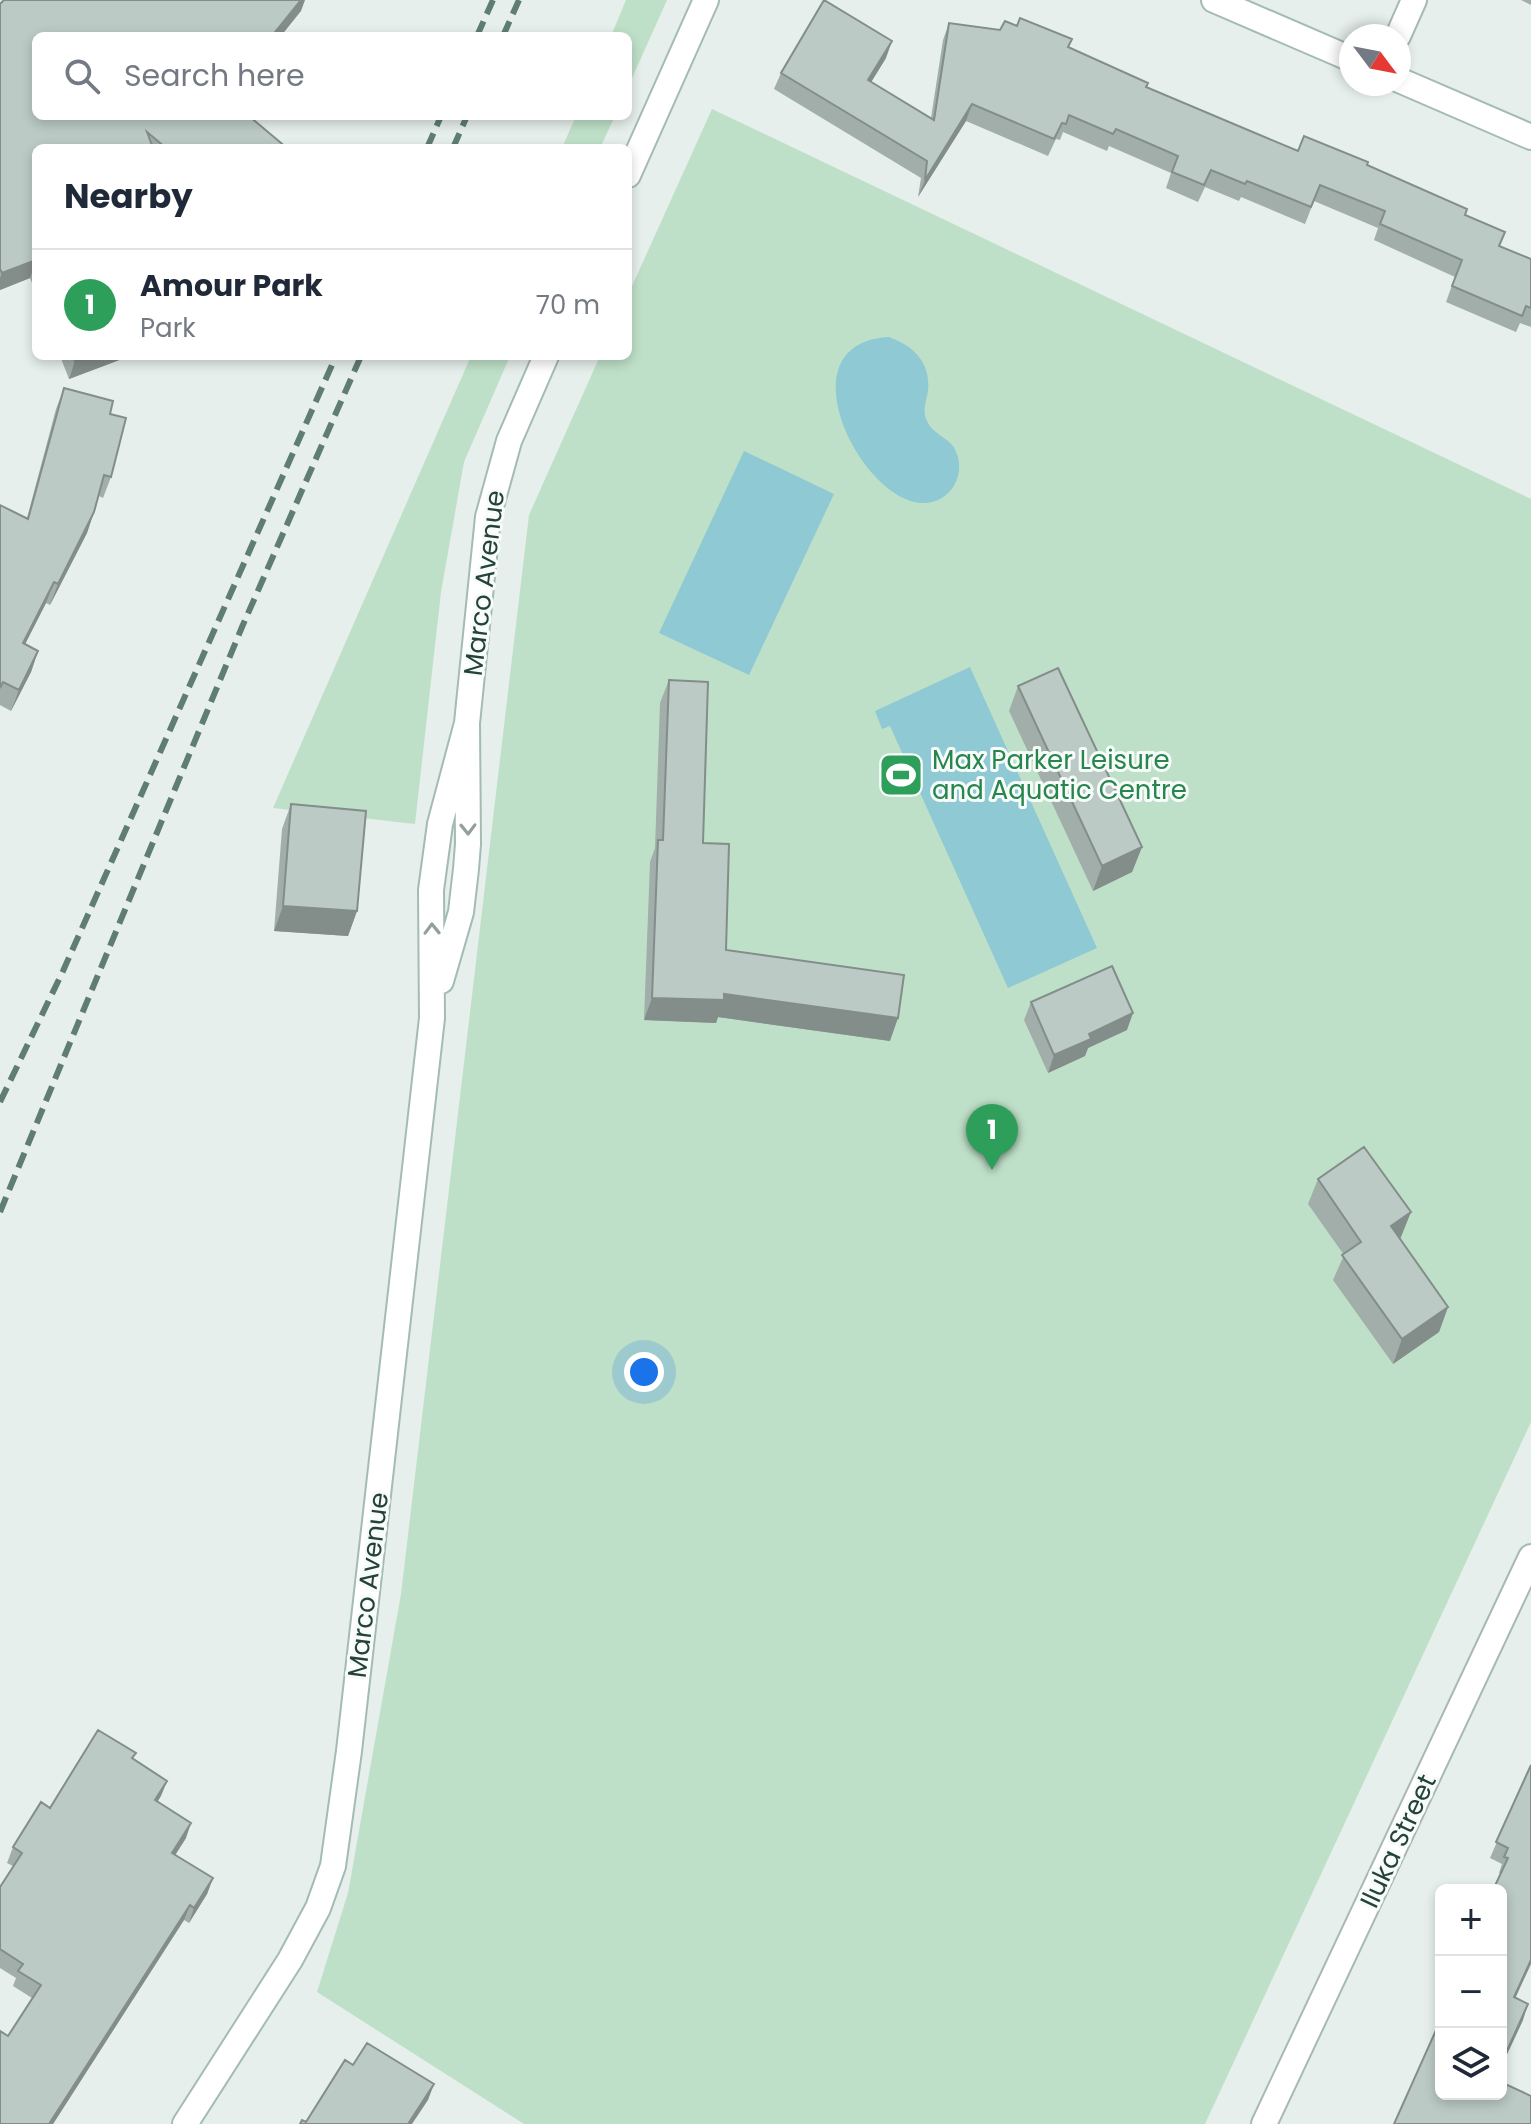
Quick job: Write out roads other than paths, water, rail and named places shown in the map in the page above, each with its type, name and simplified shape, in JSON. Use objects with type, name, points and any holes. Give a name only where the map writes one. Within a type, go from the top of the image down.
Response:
[{"type":"street","points":[[632,166],[706,0]]},
{"type":"street","points":[[1214,0],[1339,54]]},
{"type":"street","points":[[1403,24],[1414,0]]},
{"type":"street","points":[[1411,85],[1531,137]]},
{"type":"street","name":"Marco Avenue","points":[[185,2124],[290,1960],[318,1908],[333,1866],[349,1751],[433,1007],[431,890],[440,824],[467,723],[488,517],[509,441],[544,360]]},
{"type":"street","name":"Iluka Street","points":[[1264,2124],[1531,1557]]},
{"type":"water","points":[[889,337],[906,345],[924,364],[928,381],[926,417],[932,429],[957,453],[959,468],[956,483],[940,499],[915,502],[889,489],[865,464],[847,433],[837,400],[838,370],[855,347]]},
{"type":"water","points":[[744,451],[834,494],[749,675],[659,633]]},
{"type":"water","points":[[970,667],[1097,948],[1008,988],[890,726],[882,729],[875,711]]},
{"type":"railway","points":[[479,32],[493,0]]},
{"type":"railway","points":[[505,32],[519,0]]},
{"type":"railway","points":[[429,144],[439,120]]},
{"type":"railway","points":[[455,144],[465,120]]},
{"type":"railway","points":[[0,1102],[63,971],[334,360]]},
{"type":"railway","points":[[0,1212],[242,627],[359,360]]},
{"type":"place","name":"Max Parker Leisure and Aquatic Centre","points":[[901,775]]},
{"type":"place","name":"Amour Park","points":[[992,1170]]}]
